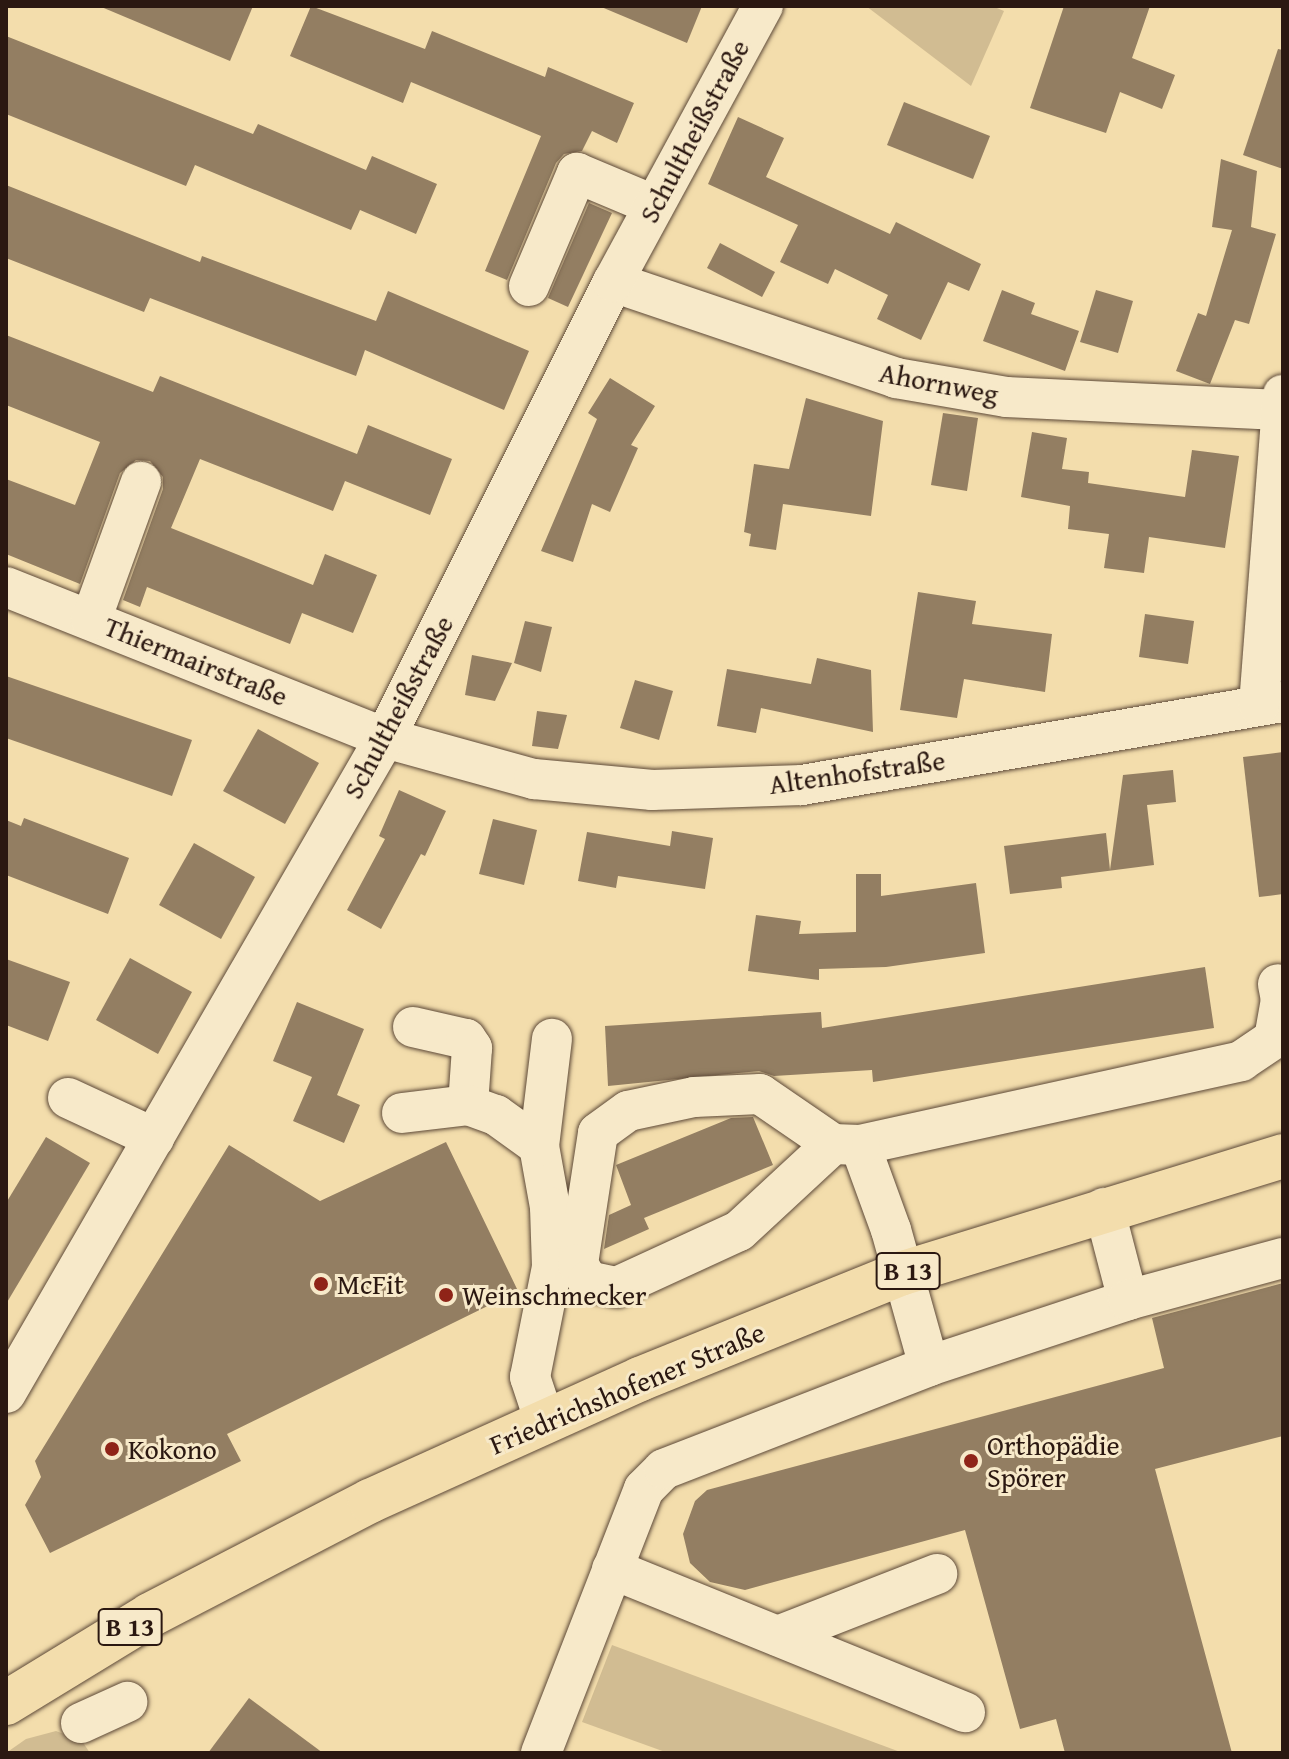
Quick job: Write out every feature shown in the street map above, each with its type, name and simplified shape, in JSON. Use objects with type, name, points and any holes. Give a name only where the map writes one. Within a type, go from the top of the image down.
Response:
[{"type":"main road","name":"Friedrichshofener Straße","points":[[6,1703],[150,1615],[370,1501],[545,1422],[903,1273],[1104,1208],[1283,1156]]},
{"type":"street","name":"Schultheißstraße","points":[[6,1393],[385,738],[613,282],[763,6]]},
{"type":"street","points":[[529,286],[577,173],[653,205]]},
{"type":"street","name":"Ahornweg","points":[[613,282],[896,378],[1006,397],[1281,402]]},
{"type":"street","points":[[1271,704],[1281,402]]},
{"type":"street","points":[[91,620],[141,482]]},
{"type":"street","name":"Thiermairstraße","points":[[6,587],[385,738]]},
{"type":"street","name":"Altenhofstraße","points":[[385,738],[534,779],[652,790],[802,785],[1271,704]]},
{"type":"street","points":[[929,1366],[903,1273],[846,1144],[760,1094],[694,1097],[628,1111],[598,1133],[578,1264],[588,1281],[617,1287],[705,1251],[739,1231],[846,1144],[1241,1061],[1274,1039],[1281,1000],[1278,984]]},
{"type":"street","points":[[413,1027],[466,1039],[472,1048],[468,1105]]},
{"type":"street","points":[[545,1422],[530,1377],[552,1267],[550,1207],[539,1146],[552,1039]]},
{"type":"street","points":[[68,1098],[154,1138]]},
{"type":"street","points":[[402,1113],[468,1105],[496,1115],[539,1146]]},
{"type":"street","points":[[1104,1208],[1128,1300]]},
{"type":"street","points":[[541,1753],[644,1489],[664,1469],[929,1366],[1128,1300],[1283,1258]]},
{"type":"street","points":[[612,1569],[965,1712]]},
{"type":"street","points":[[778,1636],[937,1574]]},
{"type":"street","points":[[81,1723],[127,1702]]},
{"type":"shaded area","points":[[866,6],[992,6],[1004,11],[971,86]]},
{"type":"shaded area","points":[[612,1645],[903,1753],[668,1753],[582,1722]]},
{"type":"shaded area","points":[[56,1731],[82,1741],[90,1753],[6,1753],[26,1739]]},
{"type":"building","points":[[99,6],[253,6],[230,61]]},
{"type":"building","points":[[311,6],[425,49],[432,31],[545,77],[548,67],[634,103],[617,143],[592,131],[582,151],[564,154],[556,163],[507,280],[485,271],[541,136],[411,82],[403,103],[290,56]]},
{"type":"building","points":[[599,6],[702,6],[687,43]]},
{"type":"building","points":[[1064,6],[1150,6],[1132,58],[1175,75],[1162,109],[1120,92],[1106,133],[1030,108]]},
{"type":"building","points":[[6,36],[253,134],[258,124],[366,170],[372,156],[437,184],[416,234],[360,210],[351,230],[195,165],[186,186],[6,114]]},
{"type":"building","points":[[1278,49],[1283,50],[1283,169],[1243,155]]},
{"type":"building","points":[[904,102],[990,136],[973,179],[887,145]]},
{"type":"building","points":[[738,117],[784,138],[766,177],[890,234],[896,222],[981,264],[969,291],[948,282],[921,340],[877,319],[888,295],[835,269],[828,284],[780,262],[798,225],[708,184]]},
{"type":"building","points":[[1221,159],[1257,171],[1251,227],[1276,234],[1249,324],[1235,320],[1210,384],[1176,371],[1198,313],[1206,316],[1232,230],[1212,227]]},
{"type":"building","points":[[6,185],[200,262],[202,256],[376,321],[388,291],[529,351],[504,410],[365,350],[356,376],[150,298],[144,312],[6,258]]},
{"type":"building","points":[[589,203],[612,213],[568,307],[548,298]]},
{"type":"building","points":[[720,243],[775,272],[762,297],[707,268]]},
{"type":"building","points":[[1002,290],[1035,303],[1031,314],[1079,331],[1065,371],[983,341]]},
{"type":"building","points":[[1096,290],[1133,301],[1118,353],[1080,342]]},
{"type":"building","points":[[6,335],[153,392],[160,376],[357,454],[368,425],[452,459],[430,515],[345,481],[333,511],[200,459],[171,528],[313,585],[325,554],[377,575],[353,633],[302,613],[290,644],[147,587],[140,607],[123,600],[163,489],[163,477],[150,461],[136,460],[120,473],[80,584],[6,554],[6,479],[75,505],[100,442],[6,405]]},
{"type":"building","points":[[610,378],[655,406],[631,445],[638,448],[610,512],[592,504],[573,562],[541,551],[597,419],[588,413]]},
{"type":"building","points":[[806,398],[883,421],[871,516],[783,504],[776,550],[749,546],[751,534],[744,532],[754,464],[789,469]]},
{"type":"building","points":[[943,413],[978,418],[967,491],[931,485]]},
{"type":"building","points":[[1032,432],[1067,438],[1062,469],[1089,472],[1088,483],[1185,497],[1192,450],[1239,456],[1225,548],[1149,537],[1144,573],[1104,568],[1109,534],[1068,529],[1070,506],[1021,497]]},
{"type":"building","points":[[918,592],[976,601],[972,624],[1052,634],[1045,692],[964,679],[957,718],[900,710]]},
{"type":"building","points":[[1145,614],[1194,621],[1188,664],[1139,657]]},
{"type":"building","points":[[525,621],[552,627],[541,672],[514,663]]},
{"type":"building","points":[[472,655],[512,663],[495,701],[465,695]]},
{"type":"building","points":[[817,658],[871,670],[873,732],[761,708],[756,733],[717,726],[727,669],[811,684]]},
{"type":"building","points":[[6,676],[192,740],[172,796],[6,738]]},
{"type":"building","points":[[635,680],[673,691],[659,740],[620,728]]},
{"type":"building","points":[[537,711],[567,715],[558,749],[532,746]]},
{"type":"building","points":[[258,729],[319,763],[285,824],[223,791]]},
{"type":"building","points":[[1283,752],[1283,894],[1259,897],[1243,757]]},
{"type":"building","points":[[1173,770],[1176,802],[1147,805],[1154,865],[1061,877],[1062,888],[1010,894],[1004,846],[1106,833],[1110,870],[1123,775]]},
{"type":"building","points":[[399,790],[446,811],[425,856],[421,854],[381,929],[347,910],[385,839],[379,836]]},
{"type":"building","points":[[24,818],[129,858],[108,914],[6,875],[6,820],[21,826]]},
{"type":"building","points":[[493,819],[537,830],[524,885],[479,874]]},
{"type":"building","points":[[672,831],[713,838],[705,889],[618,876],[616,888],[578,881],[587,832],[670,846]]},
{"type":"building","points":[[194,843],[255,877],[221,939],[159,905]]},
{"type":"building","points":[[856,874],[881,874],[881,896],[976,883],[985,953],[886,967],[819,969],[819,980],[748,971],[756,915],[801,921],[799,934],[856,932]]},
{"type":"building","points":[[130,958],[192,992],[158,1054],[96,1020]]},
{"type":"building","points":[[6,959],[70,982],[48,1041],[6,1025]]},
{"type":"building","points":[[1205,967],[1214,1028],[873,1082],[872,1070],[774,1076],[759,1071],[608,1086],[605,1026],[821,1012],[822,1028]]},
{"type":"building","points":[[297,1002],[364,1029],[337,1095],[360,1105],[344,1143],[293,1121],[312,1077],[273,1061]]},
{"type":"building","points":[[753,1117],[773,1165],[644,1218],[649,1229],[604,1249],[609,1215],[631,1205],[616,1165],[731,1118]]},
{"type":"building","points":[[46,1137],[90,1163],[6,1304],[6,1203]]},
{"type":"building","points":[[446,1142],[518,1291],[227,1434],[241,1461],[50,1553],[25,1505],[41,1477],[35,1461],[229,1145],[320,1201]]},
{"type":"building","points":[[1283,1283],[1283,1436],[1155,1469],[1232,1753],[1065,1753],[1056,1719],[1020,1729],[965,1530],[745,1590],[710,1582],[690,1563],[683,1534],[695,1501],[707,1490],[1164,1368],[1152,1318]]},
{"type":"building","points":[[249,1698],[323,1753],[208,1753]]},
{"type":"place","name":"McFit","points":[[321,1284]]},
{"type":"place","name":"Weinschmecker","points":[[446,1295]]},
{"type":"place","name":"Kokono","points":[[112,1449]]},
{"type":"place","name":"Orthopädie Spörer","points":[[971,1461]]}]
